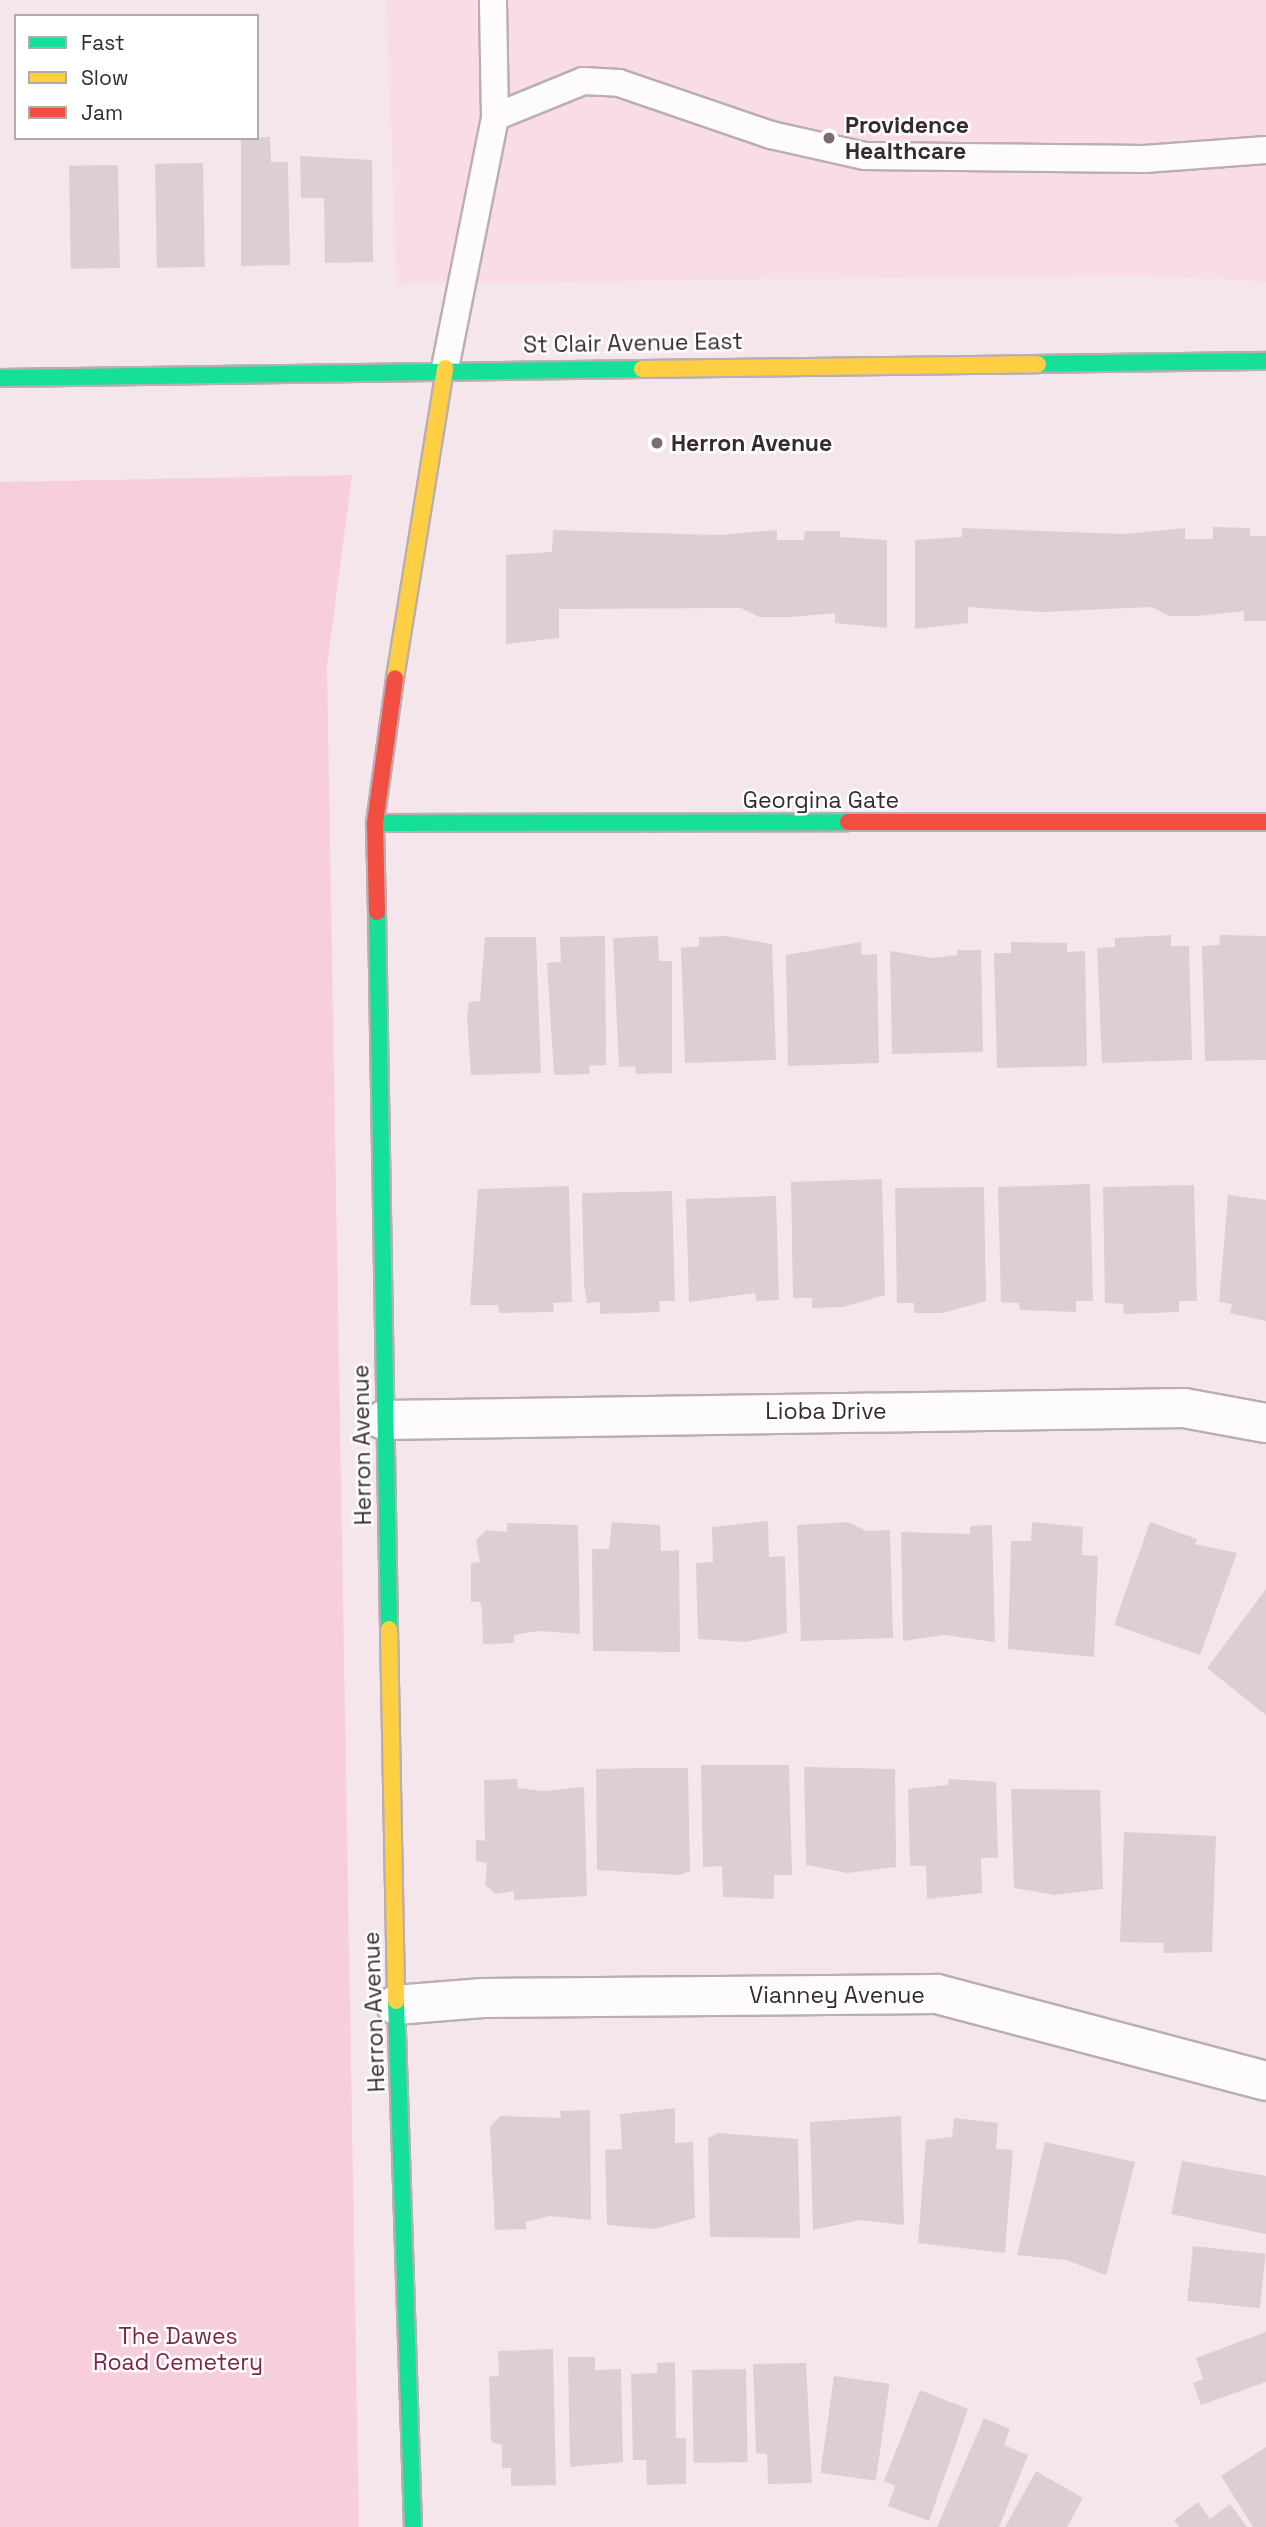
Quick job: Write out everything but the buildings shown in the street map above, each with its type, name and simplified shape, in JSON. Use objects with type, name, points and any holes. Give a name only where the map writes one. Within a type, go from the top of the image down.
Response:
[{"type":"street","name":"St Clair Avenue East","points":[[0,378],[445,368],[1266,361]]},
{"type":"street","name":"Herron Avenue","points":[[413,2527],[396,2005],[375,823],[424,477],[445,368]]},
{"type":"street","name":"Georgina Gate","points":[[375,823],[1266,822]]},
{"type":"street","name":"Lioba Drive","points":[[384,1420],[1184,1408],[1266,1423]]},
{"type":"street","name":"Vianney Avenue","points":[[396,2005],[483,1998],[937,1994],[1266,2081]]},
{"type":"lane","points":[[445,368],[495,117],[493,0]]},
{"type":"lane","points":[[495,117],[583,81],[619,83],[771,135],[865,156],[1144,159],[1266,150]]},
{"type":"shaded area","name":"Providence Healthcare","points":[[386,0],[1266,0],[1266,282],[1136,275],[397,284]]},
{"type":"green space","name":"The Dawes Road Cemetery","points":[[352,475],[327,667],[359,2527],[0,2527],[0,482]]},
{"type":"traffic: fast","points":[[1038,364],[1266,361]]},
{"type":"traffic: fast","points":[[0,378],[642,369]]},
{"type":"traffic: fast","points":[[375,823],[848,822]]},
{"type":"traffic: fast","points":[[377,912],[389,1629]]},
{"type":"traffic: fast","points":[[396,2001],[413,2527]]},
{"type":"traffic: slow","points":[[642,369],[1038,364]]},
{"type":"traffic: slow","points":[[395,678],[445,368]]},
{"type":"traffic: slow","points":[[389,1629],[396,2001]]},
{"type":"traffic: jam","points":[[377,912],[375,823],[395,678]]},
{"type":"traffic: jam","points":[[848,822],[1266,822]]},
{"type":"place","name":"Providence Healthcare","points":[[829,138]]},
{"type":"place","name":"Herron Avenue","points":[[657,443]]}]
